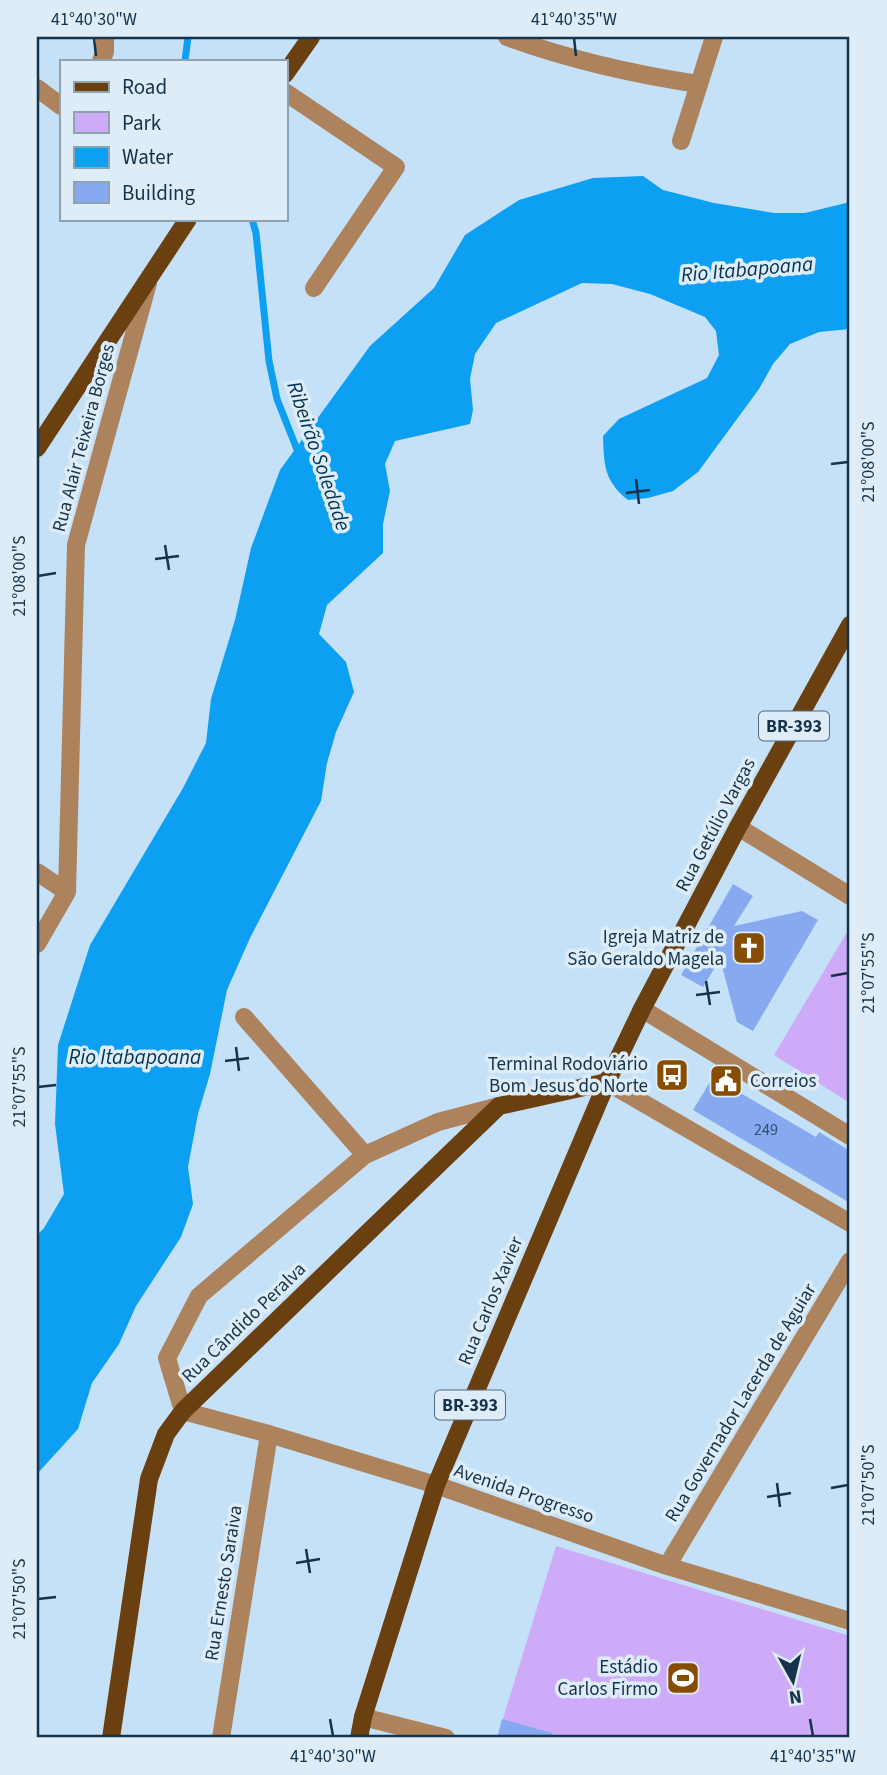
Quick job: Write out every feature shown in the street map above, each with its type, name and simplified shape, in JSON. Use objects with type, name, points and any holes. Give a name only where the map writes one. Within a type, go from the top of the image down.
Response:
[{"type":"main road","points":[[287,71],[311,37]]},
{"type":"main road","points":[[37,448],[187,220]]},
{"type":"main road","name":"Rua Getúlio Vargas","points":[[642,1009],[738,827],[850,625]]},
{"type":"main road","name":"BR-393","points":[[607,1082],[642,1009]]},
{"type":"main road","points":[[499,1106],[607,1082]]},
{"type":"main road","name":"Rua Carlos Xavier","points":[[359,1738],[363,1717],[436,1485],[607,1082]]},
{"type":"main road","name":"Rua Cândido Peralva","points":[[111,1738],[149,1479],[166,1434],[183,1411],[499,1106]]},
{"type":"street","points":[[101,60],[105,52],[105,37]]},
{"type":"street","points":[[508,37],[553,54],[628,73],[698,84]]},
{"type":"street","points":[[681,141],[714,37]]},
{"type":"street","points":[[37,88],[60,105]]},
{"type":"street","points":[[287,93],[396,167],[314,288]]},
{"type":"street","name":"Rua Alair Teixeira Borges","points":[[37,944],[66,892],[76,545],[151,273]]},
{"type":"street","points":[[738,827],[850,896]]},
{"type":"street","points":[[37,872],[66,892]]},
{"type":"street","points":[[642,1009],[850,1136]]},
{"type":"street","points":[[244,1017],[365,1155]]},
{"type":"street","points":[[607,1082],[850,1223]]},
{"type":"street","points":[[183,1411],[167,1357],[199,1296],[365,1155],[438,1122],[499,1106]]},
{"type":"street","name":"Rua Governador Lacerda de Aguiar","points":[[667,1566],[844,1284],[850,1261]]},
{"type":"street","name":"Avenida Progresso","points":[[183,1411],[436,1485],[667,1566],[850,1621]]},
{"type":"street","name":"Rua Ernesto Saraiva","points":[[221,1738],[269,1434]]},
{"type":"street","points":[[363,1717],[446,1738]]},
{"type":"green space","points":[[850,927],[850,1103],[774,1055]]},
{"type":"green space","name":"Estádio Carlos Firmo","points":[[556,1546],[850,1636],[850,1738],[508,1738],[498,1735]]},
{"type":"water","name":"Rio Itabapoana","points":[[643,176],[663,190],[714,203],[774,213],[805,213],[850,202],[850,329],[819,332],[790,344],[773,364],[759,389],[698,472],[673,491],[648,498],[628,500],[614,486],[605,464],[603,436],[619,419],[707,378],[719,355],[716,331],[705,317],[650,294],[612,284],[582,283],[496,323],[475,354],[470,379],[473,410],[470,424],[395,441],[385,464],[390,491],[383,524],[383,553],[327,605],[319,634],[346,662],[354,692],[336,732],[327,763],[321,801],[250,938],[227,990],[188,1167],[193,1204],[181,1237],[136,1306],[119,1344],[92,1383],[78,1429],[37,1474],[37,1235],[64,1194],[55,1124],[58,1045],[90,945],[183,788],[206,743],[211,699],[235,620],[251,548],[280,470],[370,346],[434,288],[465,235],[519,200],[593,178]]},
{"type":"building","name":"Igreja Matriz de São Geraldo Magela","points":[[733,884],[753,896],[734,926],[802,911],[818,920],[753,1031],[737,1022],[720,959],[703,987],[681,975]]},
{"type":"building","points":[[713,1077],[816,1137],[819,1132],[850,1151],[850,1203],[693,1110]]},
{"type":"building","points":[[502,1719],[552,1733],[551,1738],[508,1738],[498,1735]]},
{"type":"waterway","name":"Ribeirão Soledade","points":[[185,60],[188,37]]},
{"type":"waterway","name":"Ribeirão Soledade","points":[[252,220],[256,233],[269,361],[277,399],[300,457]]},
{"type":"place","name":"Igreja Matriz de São Geraldo Magela","points":[[749,948]]},
{"type":"place","name":"Terminal Rodoviário Bom Jesus do Norte","points":[[672,1075]]},
{"type":"place","name":"Correios","points":[[726,1081]]},
{"type":"place","name":"Estádio Carlos Firmo","points":[[683,1678]]}]
